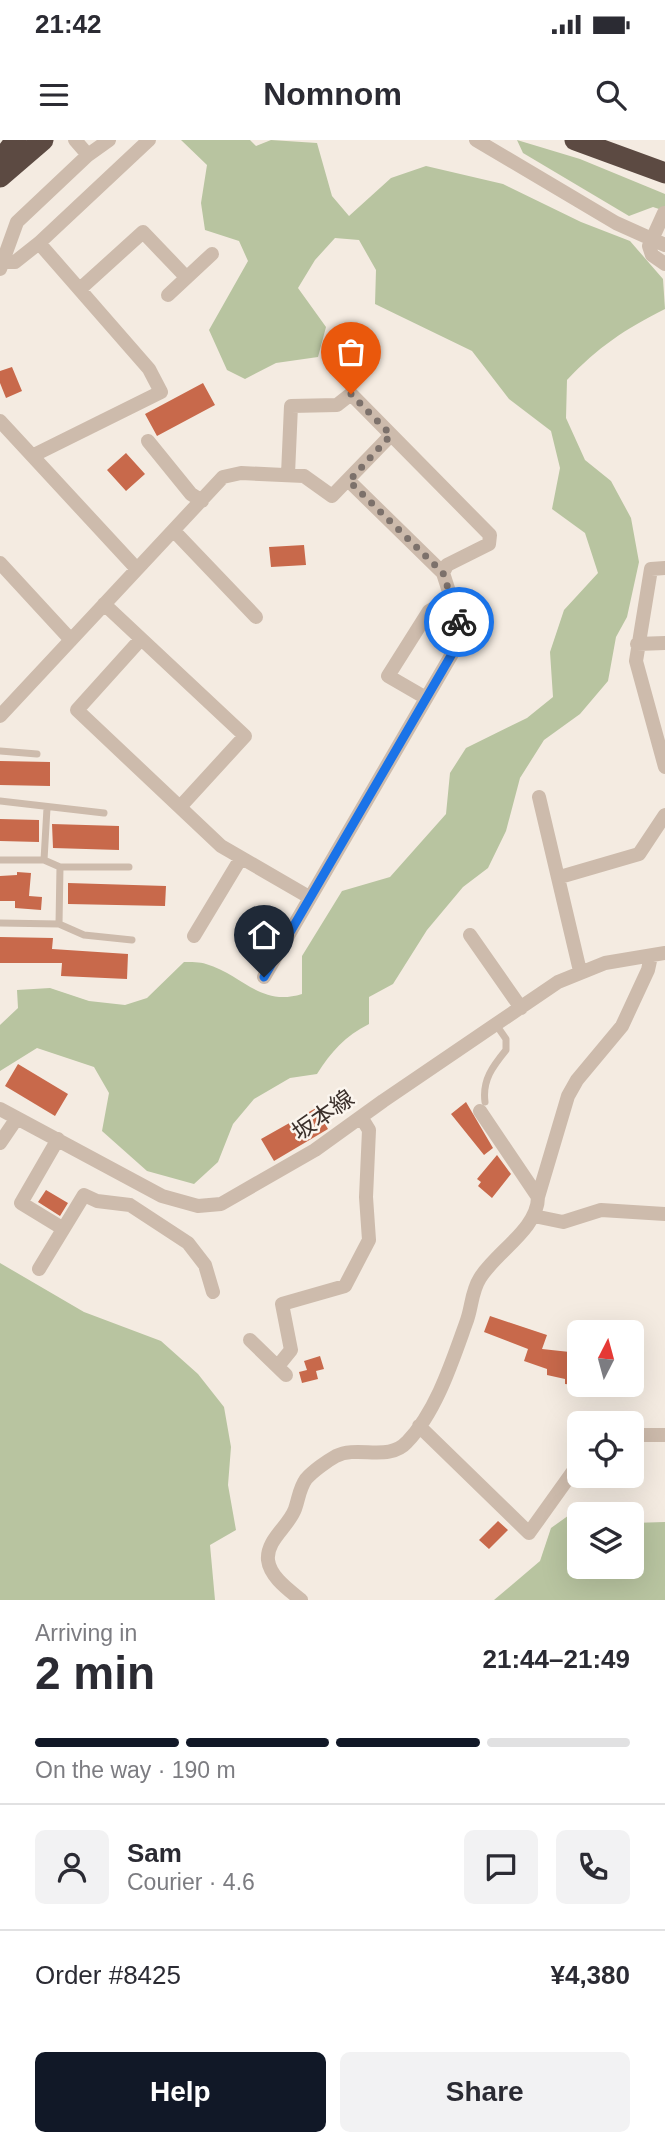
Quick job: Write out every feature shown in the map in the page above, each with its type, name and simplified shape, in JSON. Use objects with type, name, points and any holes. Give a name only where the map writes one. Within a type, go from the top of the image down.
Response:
[{"type":"highway","points":[[0,161],[16,140]]},
{"type":"highway","points":[[0,177],[43,140]]},
{"type":"highway","points":[[575,140],[665,173]]},
{"type":"highway","points":[[603,140],[665,167]]},
{"type":"street","points":[[75,140],[88,155]]},
{"type":"street","points":[[1,266],[17,222],[88,155],[109,140]]},
{"type":"street","points":[[1,266],[15,262],[39,243],[149,140]]},
{"type":"street","points":[[476,140],[616,223],[665,245]]},
{"type":"street","points":[[664,213],[650,239],[652,254],[665,264]]},
{"type":"street","points":[[80,289],[143,232],[186,277]]},
{"type":"street","points":[[34,455],[160,392],[149,369],[39,243]]},
{"type":"street","points":[[168,295],[212,254]]},
{"type":"street","points":[[288,474],[291,407],[337,405],[351,394],[490,535],[489,544],[447,565],[443,573]]},
{"type":"street","points":[[0,421],[136,568]]},
{"type":"street","points":[[1,714],[223,477],[241,472],[304,476],[332,495],[349,481],[391,435]]},
{"type":"street","points":[[148,441],[191,494],[202,501]]},
{"type":"street","points":[[264,977],[463,635],[443,573],[349,481]]},
{"type":"street","points":[[174,531],[256,617]]},
{"type":"street","points":[[0,563],[71,640]]},
{"type":"street","points":[[665,568],[651,569],[636,661],[665,767]]},
{"type":"street","points":[[426,698],[388,677],[429,611],[453,598]]},
{"type":"street","points":[[104,604],[245,736],[180,807]]},
{"type":"street","points":[[141,639],[77,710],[220,846],[309,897]]},
{"type":"street","points":[[638,644],[665,643]]},
{"type":"street","points":[[539,797],[580,971]]},
{"type":"street","points":[[560,877],[639,854],[665,815]]},
{"type":"street","points":[[194,936],[240,858]]},
{"type":"street","points":[[470,935],[521,1008]]},
{"type":"street","points":[[301,1600],[272,1572],[268,1558],[271,1544],[295,1508],[298,1492],[308,1477],[334,1457],[349,1451],[395,1451],[406,1444],[419,1426],[466,1324],[473,1292],[480,1278],[534,1216],[568,1096],[576,1080],[622,1026],[658,955]]},
{"type":"street","name":"坂本線","points":[[0,1109],[162,1196],[198,1206],[221,1204],[315,1150],[521,1008],[580,971],[605,963],[658,955]]},
{"type":"street","points":[[483,1107],[538,1197]]},
{"type":"street","points":[[250,1340],[282,1371],[291,1350],[282,1304],[345,1286],[369,1240],[366,1197],[369,1130],[361,1117]]},
{"type":"street","points":[[0,1143],[17,1118]]},
{"type":"street","points":[[58,1139],[21,1203],[62,1227]]},
{"type":"street","points":[[38,1269],[84,1195],[97,1201],[130,1205],[188,1243],[199,1254],[214,1292]]},
{"type":"street","points":[[534,1216],[563,1222],[601,1210],[665,1214]]},
{"type":"street","points":[[419,1426],[530,1533],[567,1481]]},
{"type":"street","points":[[644,1435],[665,1435]]},
{"type":"lane","points":[[0,751],[37,754]]},
{"type":"lane","points":[[0,801],[104,813]]},
{"type":"lane","points":[[44,860],[47,808]]},
{"type":"lane","points":[[0,860],[44,860],[60,867],[129,867]]},
{"type":"lane","points":[[59,923],[60,867]]},
{"type":"lane","points":[[0,923],[59,923],[84,935],[132,940]]},
{"type":"lane","points":[[483,1107],[489,1071],[506,1050],[506,1039],[497,1026]]},
{"type":"green space","points":[[181,140],[250,140],[256,146],[271,140],[317,143],[332,196],[349,216],[391,178],[426,166],[503,184],[581,222],[630,241],[663,279],[665,309],[613,340],[567,380],[566,418],[585,460],[611,481],[631,518],[639,562],[627,617],[616,637],[608,681],[580,714],[544,740],[520,778],[506,831],[488,868],[463,887],[427,930],[393,984],[369,997],[369,1024],[339,1045],[317,1074],[290,1078],[254,1099],[233,1124],[218,1162],[194,1184],[147,1171],[102,1131],[109,1093],[94,1067],[37,1048],[0,1071],[0,1025],[18,1008],[17,990],[50,988],[89,1001],[125,1005],[147,998],[184,962],[190,962],[204,963],[219,969],[263,993],[287,997],[302,994],[302,956],[342,891],[390,877],[446,814],[450,773],[466,748],[527,718],[553,697],[550,652],[564,610],[598,573],[585,533],[552,509],[560,468],[551,431],[509,399],[472,351],[375,304],[376,270],[359,240],[335,238],[315,260],[298,288],[326,327],[318,357],[276,363],[245,379],[227,370],[209,330],[248,261],[239,241],[205,230],[201,203],[207,165]]},
{"type":"green space","points":[[517,140],[580,159],[665,194],[665,211],[653,207],[629,216],[523,153]]},
{"type":"green space","points":[[0,1263],[84,1312],[161,1341],[198,1374],[224,1407],[231,1447],[228,1485],[236,1530],[210,1545],[215,1600],[0,1600]]},
{"type":"green space","points":[[567,1517],[567,1579],[644,1579],[644,1523],[665,1522],[665,1600],[494,1600],[540,1561],[551,1528]]},
{"type":"building","points":[[12,367],[22,391],[6,398],[0,383],[0,371]]},
{"type":"building","points":[[203,383],[215,405],[157,436],[145,414]]},
{"type":"building","points":[[126,453],[145,474],[126,491],[107,470]]},
{"type":"building","points":[[304,545],[306,565],[271,567],[269,547]]},
{"type":"building","points":[[0,761],[50,762],[50,786],[0,785]]},
{"type":"building","points":[[0,819],[39,820],[39,842],[0,841]]},
{"type":"building","points":[[52,824],[119,826],[119,850],[53,848]]},
{"type":"building","points":[[17,872],[31,873],[29,896],[42,897],[41,910],[15,908],[15,901],[0,901],[0,876],[17,875]]},
{"type":"building","points":[[68,883],[166,886],[165,906],[68,904]]},
{"type":"building","points":[[0,937],[53,938],[52,949],[128,954],[127,979],[61,976],[62,963],[0,963]]},
{"type":"building","points":[[18,1064],[68,1094],[55,1116],[5,1086]]},
{"type":"building","points":[[466,1102],[493,1148],[484,1155],[451,1114]]},
{"type":"building","points":[[316,1108],[328,1129],[274,1161],[261,1139]]},
{"type":"building","points":[[497,1155],[511,1174],[492,1198],[478,1186],[481,1182],[477,1179]]},
{"type":"building","points":[[46,1190],[68,1203],[60,1216],[38,1202]]},
{"type":"building","points":[[490,1316],[547,1335],[542,1349],[567,1352],[567,1384],[565,1379],[547,1375],[547,1369],[524,1361],[528,1349],[484,1332]]},
{"type":"building","points":[[320,1356],[324,1369],[316,1371],[318,1379],[302,1383],[299,1372],[307,1370],[304,1361]]},
{"type":"building","points":[[498,1521],[508,1530],[489,1549],[479,1540]]},
{"type":"way so far","points":[[351,394],[391,435],[349,481],[443,573],[459,622]]},
{"type":"route","points":[[264,977],[463,635],[459,622]]}]
